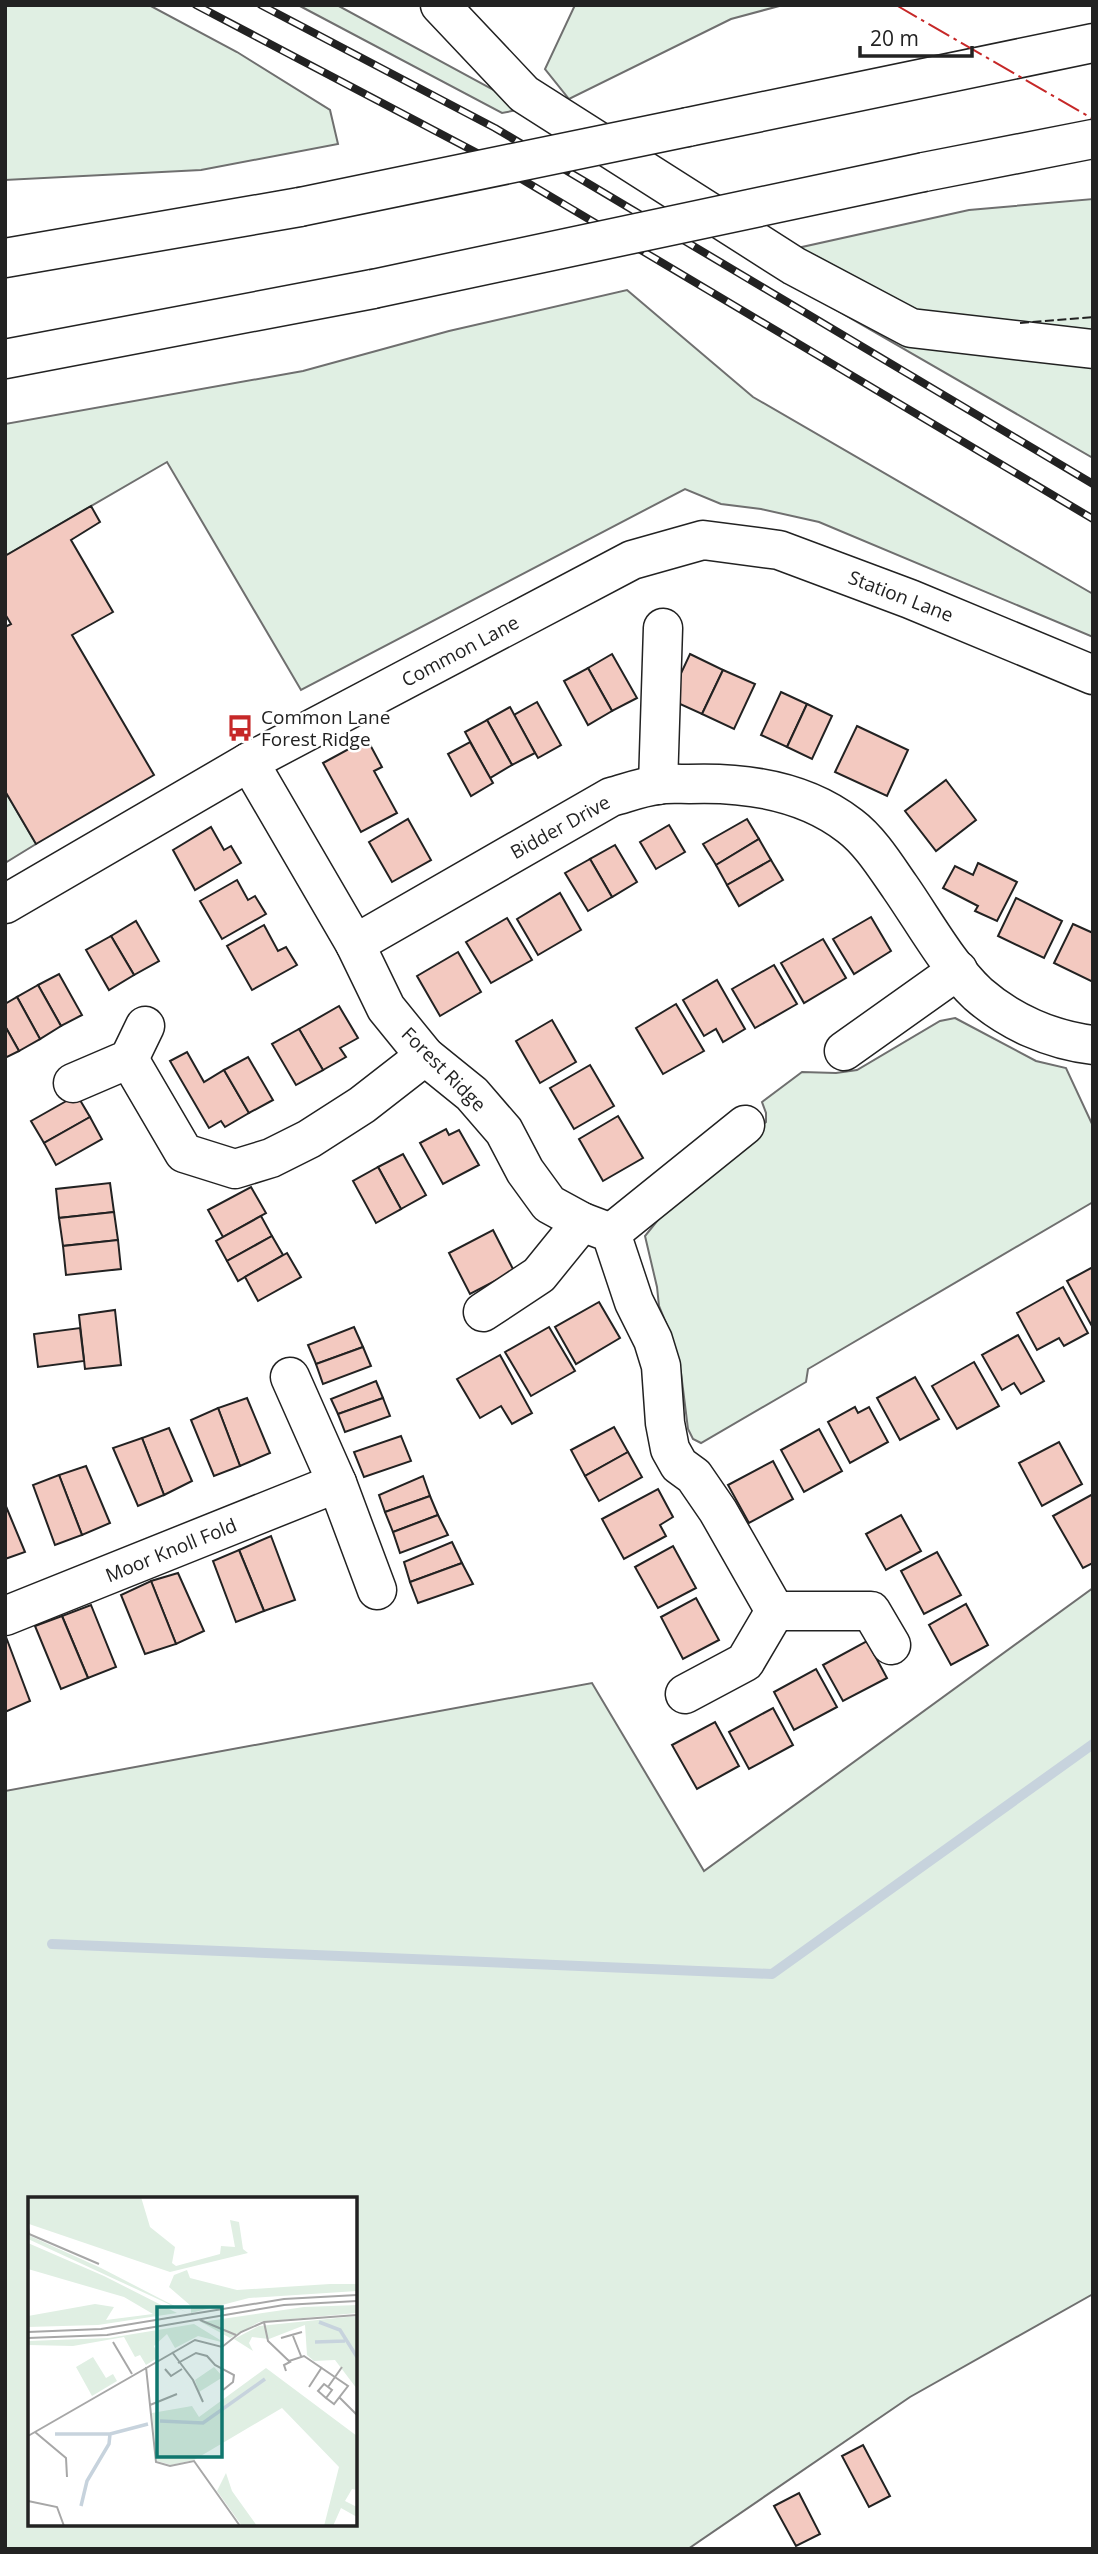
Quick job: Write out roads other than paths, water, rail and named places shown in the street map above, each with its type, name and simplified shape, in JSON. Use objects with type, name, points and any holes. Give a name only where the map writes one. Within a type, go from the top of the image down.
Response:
[{"type":"main road","points":[[440,5],[524,94],[794,265],[911,328],[1093,349]]},
{"type":"main road","points":[[5,258],[300,207],[1093,43]]},
{"type":"main road","points":[[5,359],[373,289],[1093,138]]},
{"type":"main road","name":"Station Lane","points":[[703,540],[779,550],[911,599],[1093,675]]},
{"type":"main road","name":"Common Lane","points":[[5,904],[249,762],[632,560],[703,540]]},
{"type":"main road","points":[[658,785],[663,628]]},
{"type":"main road","name":"Forest Ridge","points":[[249,762],[355,944],[386,1008],[425,1056],[472,1094],[504,1131],[525,1171],[548,1203],[596,1227]]},
{"type":"main road","name":"Bidder Drive","points":[[355,944],[611,797],[658,785],[706,783],[757,786],[805,800],[850,826],[883,863],[958,970],[979,994],[1013,1018],[1043,1034],[1093,1045]]},
{"type":"main road","points":[[844,1051],[958,970]]},
{"type":"main road","points":[[73,1083],[137,1042],[184,1153],[235,1169],[271,1158],[309,1139],[362,1105],[425,1056]]},
{"type":"main road","points":[[483,1312],[539,1275],[596,1227],[745,1125]]},
{"type":"main road","points":[[596,1227],[653,1340],[661,1366],[665,1423],[670,1449],[679,1465],[694,1476],[718,1511],[775,1611]]},
{"type":"main road","points":[[290,1377],[337,1483],[377,1590]]},
{"type":"main road","name":"Moor Knoll Fold","points":[[5,1616],[337,1483]]},
{"type":"main road","points":[[775,1611],[871,1611],[891,1646]]},
{"type":"main road","points":[[685,1694],[745,1662],[775,1611]]},
{"type":"waterway","points":[[52,1944],[772,1974],[1093,1744]]},
{"type":"railway","points":[[196,5],[481,155],[1093,519]]},
{"type":"railway","points":[[261,5],[495,128],[1093,484]]},
{"type":"place","name":"Common Lane Forest Ridge","points":[[240,728]]}]
